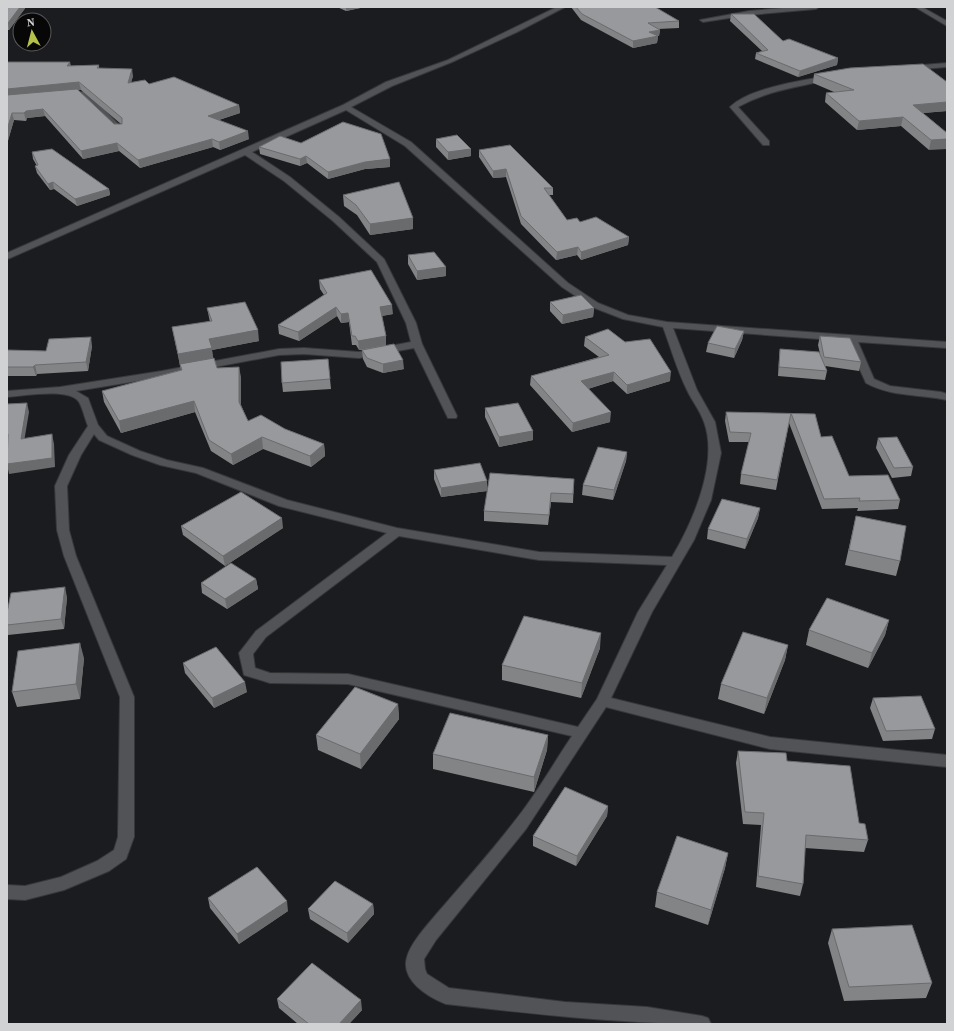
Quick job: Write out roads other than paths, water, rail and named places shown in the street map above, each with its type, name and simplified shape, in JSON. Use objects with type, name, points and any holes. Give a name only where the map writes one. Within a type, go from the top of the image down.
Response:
[{"type":"street","points":[[7,256],[346,107],[389,84],[450,61],[515,31],[562,7]]},
{"type":"street","points":[[703,20],[749,13],[816,7]]},
{"type":"street","points":[[918,7],[947,24]]},
{"type":"street","points":[[900,69],[947,65]]},
{"type":"street","points":[[766,143],[734,108],[748,98],[768,91],[804,82],[834,78]]},
{"type":"street","points":[[60,94],[84,94],[119,129]]},
{"type":"street","points":[[346,107],[408,144],[565,285],[595,305],[626,317],[667,324],[947,345]]},
{"type":"street","points":[[246,152],[287,178],[336,219],[381,261],[411,322],[417,344],[452,416]]},
{"type":"street","points":[[667,324],[692,390],[710,422],[715,452],[705,500],[688,540],[645,612],[603,701],[521,825],[430,935],[415,958],[416,970],[421,980],[446,996],[565,1010],[647,1015],[702,1024]]},
{"type":"street","points":[[851,338],[870,381],[876,386],[886,389],[947,397]]},
{"type":"street","points":[[7,394],[60,390],[162,374],[279,352],[304,351],[359,355],[417,344]]},
{"type":"street","points":[[60,390],[76,394],[84,400],[92,426],[103,438],[143,456],[164,463],[199,470],[283,503],[397,532],[539,556],[675,561]]},
{"type":"street","points":[[7,892],[25,893],[58,884],[103,866],[120,854],[126,837],[127,697],[70,556],[63,530],[61,486],[75,455],[92,426]]},
{"type":"street","points":[[397,532],[261,634],[246,653],[249,671],[270,678],[348,679],[582,733]]},
{"type":"street","points":[[603,701],[770,743],[947,761]]}]
